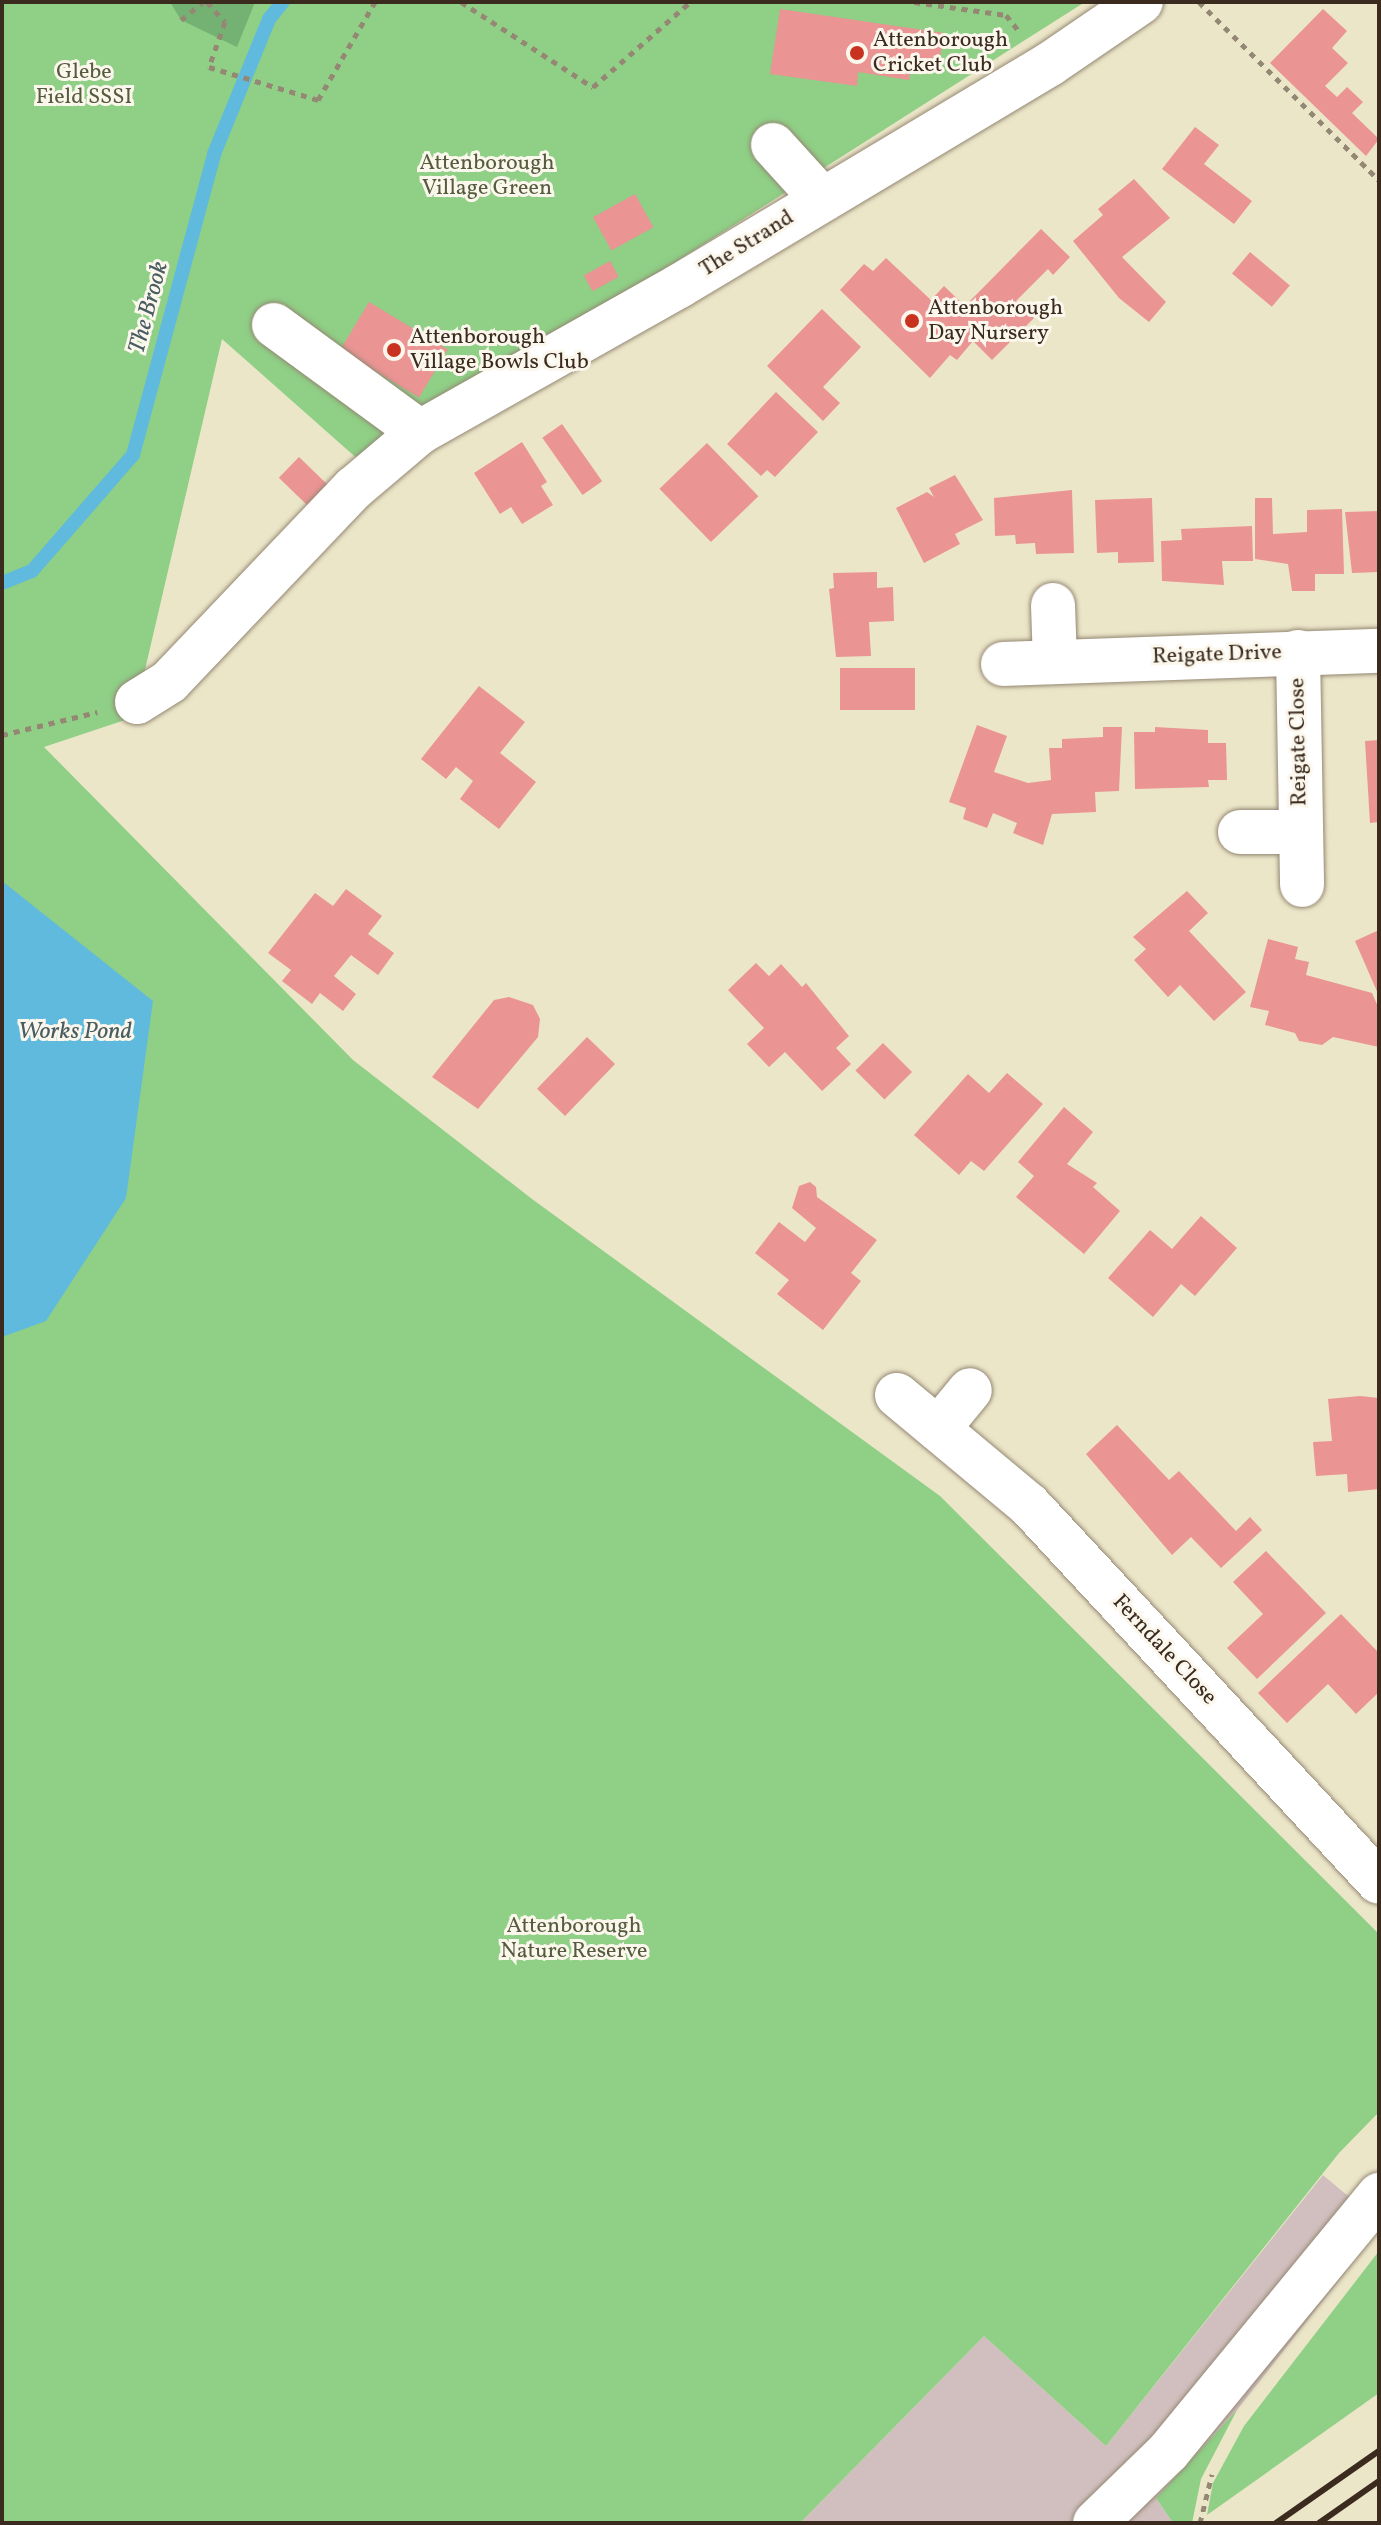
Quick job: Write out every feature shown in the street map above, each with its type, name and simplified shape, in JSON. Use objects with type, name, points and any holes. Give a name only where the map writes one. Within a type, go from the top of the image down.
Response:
[{"type":"street","name":"The Strand","points":[[137,702],[169,682],[224,630],[354,488],[420,432],[679,286],[821,198],[1050,64],[1141,2]]},
{"type":"street","points":[[773,145],[821,198]]},
{"type":"street","points":[[274,325],[420,432]]},
{"type":"street","points":[[1053,605],[1055,662]]},
{"type":"street","name":"Reigate Drive","points":[[1003,664],[1379,651]]},
{"type":"street","name":"Reigate Close","points":[[1298,652],[1302,885]]},
{"type":"street","name":"Reigate Close","points":[[1240,832],[1300,832]]},
{"type":"street","points":[[938,1429],[970,1390]]},
{"type":"street","name":"Ferndale Close","points":[[897,1395],[1029,1505],[1379,1882]]},
{"type":"street","points":[[1095,2523],[1168,2452],[1373,2203]]},
{"type":"path","points":[[181,20],[205,2],[225,22],[209,67],[318,100],[375,2]]},
{"type":"path","points":[[461,2],[593,87],[690,2]]},
{"type":"path","points":[[914,2],[1006,15],[1050,64]]},
{"type":"path","points":[[1199,2],[1379,180]]},
{"type":"path","points":[[2,735],[137,702]]},
{"type":"shaded area","points":[[1323,2175],[1379,2222],[1379,2229],[1237,2410],[1156,2498],[1173,2523],[800,2523],[984,2336],[1106,2446]]},
{"type":"green space","name":"Attenborough Nature Reserve","points":[[2,2],[1085,2],[361,462],[222,339],[134,717],[44,747],[353,1060],[532,1199],[940,1496],[1379,1934],[1379,2112],[1339,2153],[1106,2446],[984,2336],[800,2523],[2,2523]]},
{"type":"green space","points":[[170,2],[255,2],[237,47],[181,20]]},
{"type":"green space","points":[[1379,2251],[1379,2393],[1207,2515],[1213,2483],[1244,2426]]},
{"type":"green space","points":[[1237,2410],[1201,2479],[1192,2523],[1173,2523],[1156,2498]]},
{"type":"water","name":"Works Pond","points":[[2,881],[153,1001],[126,1198],[46,1321],[2,1337]]},
{"type":"building","name":"Attenborough Cricket Club","points":[[780,9],[944,33],[938,71],[911,67],[909,80],[858,72],[857,86],[770,74]]},
{"type":"building","points":[[1323,9],[1347,31],[1332,48],[1348,63],[1325,86],[1337,97],[1347,87],[1363,102],[1352,113],[1379,139],[1366,156],[1270,63]]},
{"type":"building","points":[[1195,127],[1219,145],[1204,164],[1252,201],[1234,224],[1162,169]]},
{"type":"building","points":[[1134,179],[1170,218],[1122,257],[1166,302],[1149,322],[1119,298],[1073,241],[1103,215],[1098,209]]},
{"type":"building","points":[[635,194],[653,227],[611,251],[593,217]]},
{"type":"building","points":[[1041,229],[1070,257],[1053,275],[1048,269],[1016,301],[1034,318],[992,360],[973,341],[957,360],[950,355],[930,378],[840,290],[864,264],[873,271],[886,258],[931,300],[944,286],[965,306]]},
{"type":"building","points":[[1250,252],[1290,285],[1272,307],[1232,273]]},
{"type":"building","points":[[610,261],[619,277],[592,291],[584,276]]},
{"type":"building","name":"Attenborough Village Bowls Club","points":[[369,302],[448,349],[419,397],[340,350]]},
{"type":"building","points":[[822,309],[861,347],[823,387],[840,403],[823,421],[767,366]]},
{"type":"building","points":[[776,392],[818,432],[775,477],[767,470],[761,476],[727,444]]},
{"type":"building","points":[[562,424],[602,481],[582,495],[542,438]]},
{"type":"building","points":[[522,442],[547,482],[541,486],[553,505],[522,524],[511,507],[500,514],[474,473]]},
{"type":"building","points":[[707,443],[758,496],[711,542],[660,489]]},
{"type":"building","points":[[299,457],[332,489],[312,510],[279,478]]},
{"type":"building","points":[[955,475],[983,520],[955,534],[960,544],[924,563],[896,508],[927,492],[934,497],[929,488]]},
{"type":"building","points":[[1072,490],[1074,553],[1036,554],[1035,543],[1016,544],[1015,535],[995,536],[994,498]]},
{"type":"building","points":[[1152,498],[1154,562],[1118,563],[1118,552],[1097,553],[1095,500]]},
{"type":"building","points":[[1255,498],[1272,498],[1273,534],[1307,532],[1307,510],[1342,509],[1344,574],[1315,574],[1315,591],[1292,591],[1288,564],[1255,559]]},
{"type":"building","points":[[1379,511],[1379,572],[1352,573],[1345,512]]},
{"type":"building","points":[[1252,526],[1253,561],[1222,561],[1224,585],[1162,581],[1161,541],[1182,540],[1181,529]]},
{"type":"building","points":[[877,572],[877,588],[893,587],[894,621],[869,622],[871,656],[836,657],[829,589],[834,588],[833,573]]},
{"type":"building","points":[[840,668],[915,668],[915,710],[840,710]]},
{"type":"building","points":[[479,686],[525,722],[500,753],[536,782],[499,829],[460,799],[473,781],[456,767],[446,779],[421,759]]},
{"type":"building","points":[[977,725],[1007,736],[994,772],[1028,783],[1051,780],[1049,748],[1062,748],[1062,739],[1103,737],[1103,727],[1122,727],[1119,791],[1095,792],[1096,812],[1052,814],[1043,845],[1013,833],[1017,823],[993,813],[987,828],[963,819],[966,808],[949,802]]},
{"type":"building","points":[[1155,727],[1208,730],[1208,743],[1226,743],[1227,780],[1208,780],[1209,787],[1135,789],[1134,732],[1155,732]]},
{"type":"building","points":[[1379,740],[1379,822],[1370,823],[1365,741]]},
{"type":"building","points":[[346,889],[382,916],[368,934],[394,953],[378,975],[351,955],[334,976],[356,994],[343,1011],[320,993],[312,1004],[282,981],[291,970],[268,953],[315,893],[333,906]]},
{"type":"building","points":[[1187,891],[1208,913],[1189,931],[1246,992],[1214,1021],[1180,985],[1168,997],[1134,960],[1146,949],[1133,937]]},
{"type":"building","points":[[1379,930],[1379,996],[1355,941]]},
{"type":"building","points":[[1268,939],[1298,947],[1295,959],[1309,962],[1306,975],[1372,993],[1379,1009],[1379,1047],[1333,1037],[1322,1045],[1299,1041],[1295,1033],[1265,1025],[1269,1011],[1250,1007]]},
{"type":"building","points":[[756,963],[769,976],[781,964],[802,987],[806,983],[849,1036],[836,1048],[851,1064],[822,1091],[785,1052],[769,1067],[747,1044],[764,1028],[728,990]]},
{"type":"building","points":[[509,997],[533,1005],[540,1019],[538,1037],[478,1109],[432,1077],[494,1000]]},
{"type":"building","points":[[587,1037],[615,1064],[565,1116],[537,1089]]},
{"type":"building","points":[[883,1043],[912,1072],[884,1100],[855,1071]]},
{"type":"building","points":[[1007,1073],[1043,1104],[984,1171],[971,1161],[959,1175],[914,1135],[968,1074],[989,1093]]},
{"type":"building","points":[[1064,1107],[1093,1132],[1067,1164],[1097,1183],[1093,1187],[1120,1211],[1084,1254],[1016,1197],[1034,1176],[1018,1162]]},
{"type":"building","points":[[810,1182],[816,1187],[817,1197],[877,1240],[851,1273],[861,1281],[823,1330],[777,1294],[789,1280],[755,1253],[779,1222],[805,1242],[816,1228],[792,1208],[799,1186]]},
{"type":"building","points":[[1201,1216],[1237,1248],[1195,1296],[1181,1284],[1153,1317],[1108,1278],[1150,1230],[1172,1249]]},
{"type":"building","points":[[1379,1398],[1379,1489],[1348,1492],[1347,1474],[1316,1476],[1313,1442],[1332,1441],[1328,1399]]},
{"type":"building","points":[[1117,1425],[1169,1480],[1179,1471],[1236,1531],[1250,1517],[1262,1530],[1221,1568],[1191,1537],[1172,1555],[1086,1454]]},
{"type":"building","points":[[1266,1551],[1326,1613],[1257,1679],[1227,1648],[1263,1614],[1233,1582]]},
{"type":"building","points":[[1341,1614],[1379,1653],[1379,1692],[1356,1714],[1328,1684],[1287,1723],[1258,1693]]},
{"type":"waterway","name":"The Brook","points":[[2,583],[32,571],[133,455],[214,154],[269,19],[283,2]]},
{"type":"railway","points":[[1276,2523],[1379,2451]]},
{"type":"railway","points":[[1319,2523],[1379,2481]]},
{"type":"place","name":"Attenborough Cricket Club","points":[[857,53]]},
{"type":"place","name":"Attenborough Day Nursery","points":[[912,321]]},
{"type":"place","name":"Attenborough Village Bowls Club","points":[[394,350]]},
{"type":"park label","name":"Glebe Field SSSI","points":[[84,84]]},
{"type":"park label","name":"Attenborough Village Green","points":[[487,176]]}]
